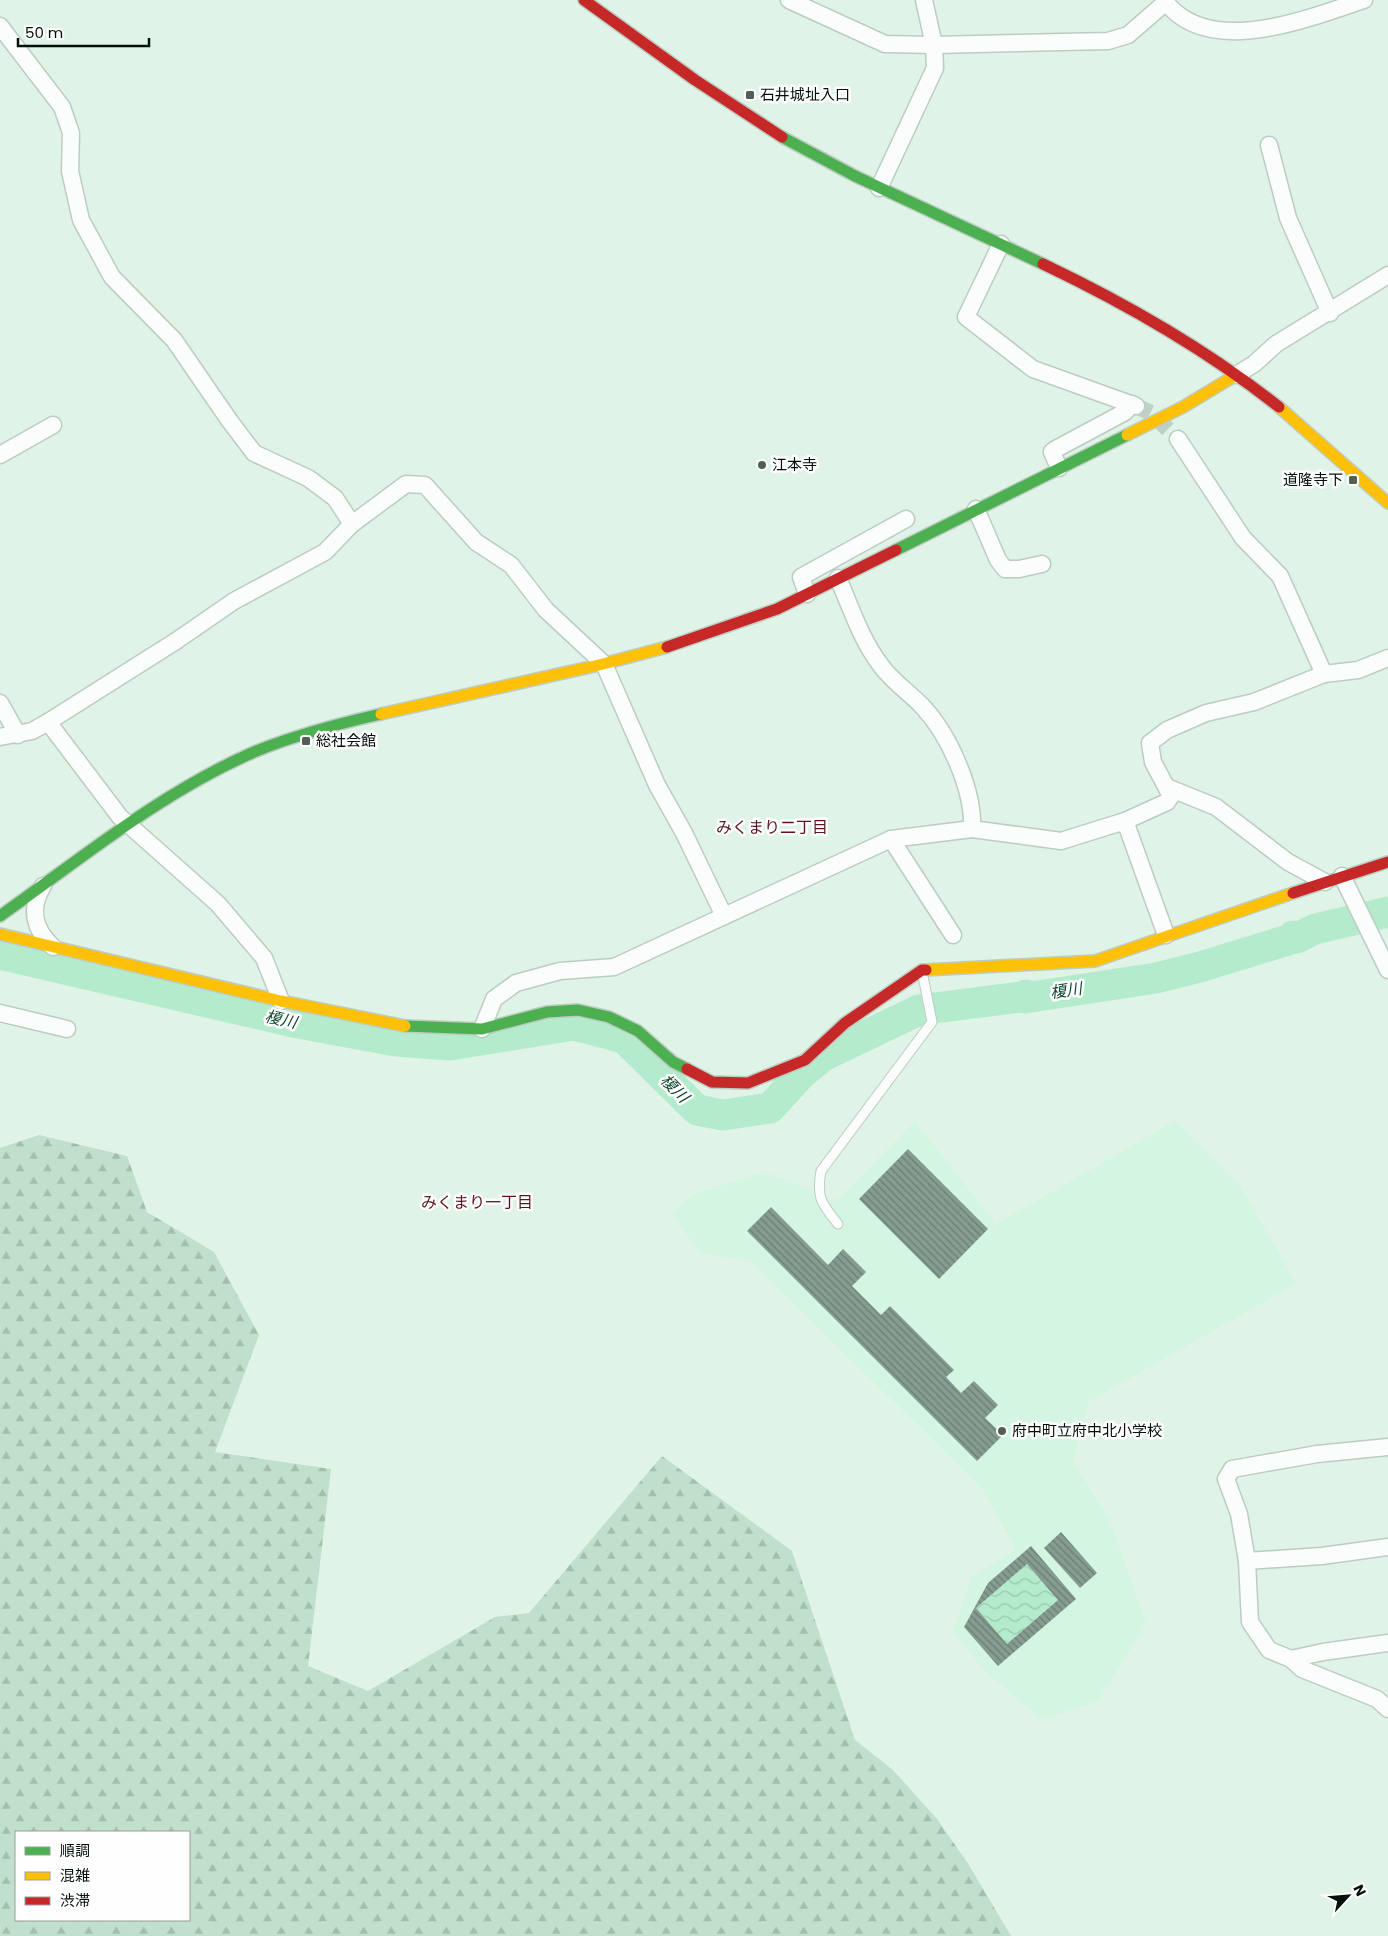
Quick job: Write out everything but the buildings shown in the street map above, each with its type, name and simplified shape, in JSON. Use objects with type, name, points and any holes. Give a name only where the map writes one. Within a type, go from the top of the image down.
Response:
[{"type":"street","points":[[584,0],[751,119],[810,153],[879,188],[1062,271],[1174,332],[1236,375],[1324,444],[1388,502]]},
{"type":"street","points":[[789,0],[885,44],[934,45],[1108,41],[1128,35],[1165,1],[1172,10],[1198,26],[1233,32],[1274,28],[1364,0]]},
{"type":"street","points":[[879,188],[935,68],[934,45],[924,0]]},
{"type":"street","points":[[0,26],[62,107],[71,133],[70,171],[82,220],[112,277],[174,340],[254,453],[308,478],[335,498],[352,524]]},
{"type":"street","points":[[1269,145],[1288,218],[1330,313]]},
{"type":"street","points":[[1001,244],[966,317],[1033,369],[1134,405],[1125,412],[1054,450],[1052,452],[1059,468]]},
{"type":"street","points":[[0,916],[160,804],[225,766],[294,737],[330,726],[604,664],[666,648],[722,631],[777,609],[1183,407],[1254,364],[1276,344],[1330,313],[1388,275]]},
{"type":"street","points":[[0,455],[54,425]]},
{"type":"street","points":[[1178,439],[1243,538],[1280,576],[1324,674]]},
{"type":"street","points":[[0,737],[32,731],[48,722],[176,641],[234,601],[325,552],[352,524],[406,484],[425,485],[476,542],[511,565],[546,610],[604,664],[657,785],[684,834],[724,916]]},
{"type":"street","points":[[976,509],[998,560],[1005,568],[1019,569],[1042,564]]},
{"type":"street","points":[[807,594],[802,577],[906,520]]},
{"type":"street","points":[[838,578],[866,641],[882,667],[939,725],[949,745],[966,790],[973,818],[972,828]]},
{"type":"street","points":[[482,1029],[494,999],[516,983],[560,971],[614,967],[890,839],[972,828],[1061,841],[1125,821],[1167,802],[1171,796],[1169,788],[1153,762],[1150,743],[1167,730],[1206,714],[1254,702],[1285,691],[1324,674],[1358,670],[1388,658]]},
{"type":"street","points":[[0,703],[18,735]]},
{"type":"street","points":[[48,722],[120,817],[218,904],[264,958],[281,1001]]},
{"type":"street","points":[[1169,788],[1216,807],[1288,862],[1325,882]]},
{"type":"street","points":[[1125,821],[1166,935]]},
{"type":"street","points":[[890,839],[953,935]]},
{"type":"street","points":[[0,934],[281,1001],[408,1027],[482,1029],[547,1012],[578,1010],[609,1017],[638,1031],[673,1062],[712,1082],[748,1083],[805,1060],[845,1023],[922,970],[1095,961],[1166,935],[1388,862]]},
{"type":"street","points":[[1342,876],[1388,970]]},
{"type":"street","points":[[43,886],[36,902],[35,919],[41,934],[53,946]]},
{"type":"street","points":[[0,1013],[67,1029]]},
{"type":"street","points":[[1388,1447],[1318,1454],[1232,1469],[1226,1479],[1239,1514],[1248,1561],[1250,1622],[1269,1650],[1291,1659],[1302,1669],[1377,1699],[1388,1709]]},
{"type":"street","points":[[1248,1561],[1322,1556],[1388,1546]]},
{"type":"street","points":[[1291,1659],[1323,1652],[1388,1643]]},
{"type":"lane","points":[[838,1224],[820,1202],[818,1188],[821,1171],[932,1022],[922,970]]},
{"type":"shaded area","name":"府中町立府中北小学校","points":[[915,1121],[996,1224],[1175,1121],[1240,1184],[1296,1284],[1088,1402],[1073,1461],[1111,1523],[1146,1624],[1098,1701],[1042,1720],[982,1668],[953,1632],[972,1576],[1016,1550],[982,1488],[750,1261],[700,1253],[672,1214],[692,1195],[764,1172],[808,1188],[827,1201],[839,1198]]},
{"type":"green space","points":[[39,1135],[127,1156],[147,1212],[214,1252],[259,1335],[215,1452],[331,1469],[308,1666],[368,1691],[495,1617],[529,1613],[662,1456],[792,1551],[855,1740],[893,1770],[937,1819],[969,1865],[1011,1936],[0,1936],[0,1148]]},
{"type":"water","points":[[1027,1564],[1058,1600],[1007,1644],[976,1608]]},
{"type":"waterway","name":"榎川","points":[[0,954],[293,1022],[396,1041],[450,1045],[574,1025],[624,1038],[697,1110],[723,1115],[770,1108],[801,1074],[823,1056],[919,1010],[1024,998],[1026,995],[1031,997],[1156,978],[1200,967],[1291,939],[1293,936],[1297,938],[1315,929],[1388,912]]},
{"type":"tunnel","points":[[1136,406],[1151,413],[1178,439]]},
{"type":"traffic: fast","points":[[782,137],[855,176],[1043,264]]},
{"type":"traffic: fast","points":[[896,550],[1127,435]]},
{"type":"traffic: fast","points":[[0,916],[123,827],[187,786],[220,768],[285,740],[381,714]]},
{"type":"traffic: fast","points":[[405,1026],[482,1029],[547,1012],[578,1010],[609,1017],[638,1031],[673,1062],[687,1069]]},
{"type":"traffic: slow","points":[[1127,435],[1183,407],[1236,375]]},
{"type":"traffic: slow","points":[[1279,407],[1388,503]]},
{"type":"traffic: slow","points":[[381,714],[599,665],[667,647]]},
{"type":"traffic: slow","points":[[926,970],[1095,961],[1293,893]]},
{"type":"traffic: slow","points":[[0,934],[281,1001],[405,1026]]},
{"type":"traffic: jam","points":[[584,0],[695,80],[782,137]]},
{"type":"traffic: jam","points":[[1043,264],[1105,295],[1165,329],[1223,366],[1279,407]]},
{"type":"traffic: jam","points":[[667,647],[777,609],[896,550]]},
{"type":"traffic: jam","points":[[1293,893],[1388,862]]},
{"type":"traffic: jam","points":[[687,1069],[712,1082],[748,1083],[805,1060],[845,1023],[922,970],[926,970]]},
{"type":"place","name":"石井城址入口","points":[[750,95]]},
{"type":"place","name":"江本寺","points":[[762,465]]},
{"type":"place","name":"道隆寺下","points":[[1353,480]]},
{"type":"place","name":"総社会館","points":[[306,741]]},
{"type":"place","name":"府中町立府中北小学校","points":[[1002,1431]]},
{"type":"district","name":"みくまり二丁目","points":[[772,827]]},
{"type":"district","name":"みくまり一丁目","points":[[477,1202]]}]
